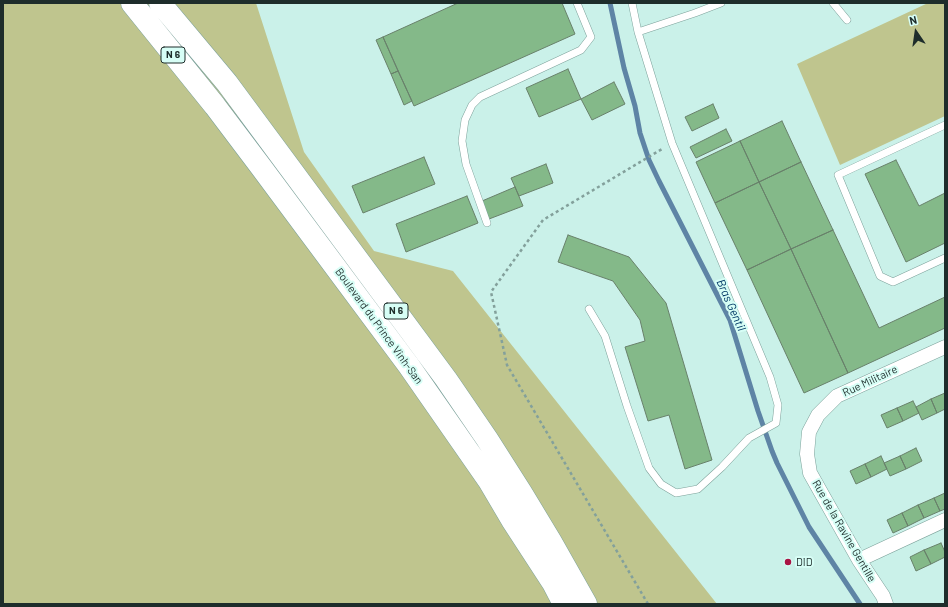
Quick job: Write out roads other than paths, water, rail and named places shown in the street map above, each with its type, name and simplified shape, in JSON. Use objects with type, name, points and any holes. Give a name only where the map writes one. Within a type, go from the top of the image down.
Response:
[{"type":"main road","name":"Boulevard du Prince Vinh-San","points":[[132,3],[215,106],[409,366],[489,481],[512,520],[553,583],[564,604]]},
{"type":"main road","name":"Boulevard du Prince Vinh-San","points":[[160,3],[227,83],[446,379],[522,494],[586,604]]},
{"type":"street","name":"Rue Militaire","points":[[809,432],[818,414],[837,396],[945,347]]},
{"type":"street","name":"Rue de la Ravine Gentille","points":[[809,432],[807,454],[810,473],[859,560],[883,596],[886,604]]},
{"type":"street","points":[[859,560],[945,520]]},
{"type":"lane","points":[[487,223],[466,164],[462,141],[465,120],[472,105],[480,97],[581,50],[591,37],[577,3]]},
{"type":"lane","points":[[589,309],[605,336],[627,406],[649,468],[662,484],[676,494],[698,489],[722,467],[749,438],[776,424],[778,405],[770,377],[672,143],[638,32],[632,3]]},
{"type":"lane","points":[[638,32],[721,3]]},
{"type":"lane","points":[[833,3],[847,20]]},
{"type":"lane","points":[[945,125],[838,175],[880,276],[893,282],[945,258]]},
{"type":"waterway","name":"Bras Gentil","points":[[610,3],[640,133],[649,160],[730,320],[758,411],[777,463],[809,527],[860,604]]},
{"type":"place","name":"DID","points":[[788,562]]}]
